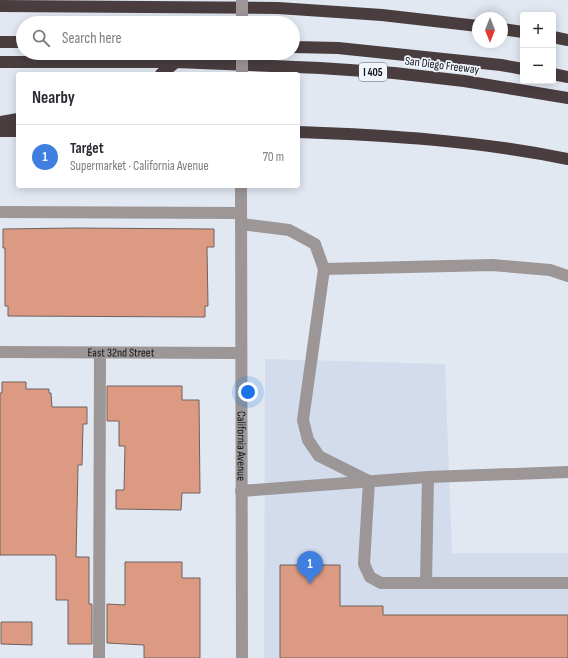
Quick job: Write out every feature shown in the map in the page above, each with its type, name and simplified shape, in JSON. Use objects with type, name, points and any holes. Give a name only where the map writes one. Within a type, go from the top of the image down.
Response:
[{"type":"highway","points":[[0,6],[278,8],[382,15],[472,25]]},
{"type":"highway","points":[[508,30],[520,32]]},
{"type":"highway","points":[[556,38],[568,40]]},
{"type":"highway","points":[[0,42],[16,42]]},
{"type":"highway","points":[[300,47],[338,48],[501,65],[520,68]]},
{"type":"highway","name":"San Diego Freeway","points":[[0,62],[176,62],[320,68],[464,81],[568,98]]},
{"type":"highway","points":[[164,72],[176,62]]},
{"type":"highway","points":[[556,75],[568,77]]},
{"type":"highway","points":[[0,122],[16,119]]},
{"type":"highway","points":[[0,131],[16,131]]},
{"type":"highway","points":[[300,132],[372,135],[449,142],[545,154],[568,159]]},
{"type":"street","points":[[242,0],[242,16]]},
{"type":"street","points":[[242,60],[242,72]]},
{"type":"street","name":"California Avenue","points":[[241,188],[242,658]]},
{"type":"street","points":[[0,212],[241,218],[289,230],[315,244],[324,269],[303,420],[308,440],[319,456],[369,481]]},
{"type":"street","points":[[324,269],[492,265],[550,270],[568,276]]},
{"type":"street","name":"East 32nd Street","points":[[0,352],[241,353]]},
{"type":"street","points":[[99,658],[100,353]]},
{"type":"street","points":[[241,491],[428,477],[568,472]]},
{"type":"street","points":[[426,583],[428,477]]},
{"type":"street","points":[[369,481],[364,564],[370,577],[381,583],[568,583]]},
{"type":"shaded area","points":[[265,359],[445,364],[452,553],[568,553],[568,658],[264,658]]},
{"type":"building","points":[[3,229],[214,229],[214,247],[207,247],[208,306],[205,306],[205,317],[8,316],[8,306],[5,306],[5,248],[3,248]]},
{"type":"building","points":[[2,382],[26,382],[26,389],[49,389],[49,393],[51,393],[52,407],[87,407],[87,424],[83,424],[82,465],[78,465],[76,557],[89,557],[89,604],[92,604],[92,644],[68,644],[68,600],[56,600],[55,555],[0,555],[0,393],[2,393]]},
{"type":"building","points":[[107,386],[182,386],[182,400],[199,400],[200,493],[182,493],[181,510],[116,509],[116,490],[124,490],[125,446],[119,446],[119,421],[107,421]]},
{"type":"building","points":[[125,562],[182,562],[182,578],[200,578],[200,658],[144,658],[144,645],[107,643],[107,604],[125,605]]},
{"type":"building","points":[[280,565],[340,565],[340,606],[383,606],[383,615],[568,615],[568,658],[280,658]]},
{"type":"building","points":[[1,622],[32,622],[32,645],[1,644]]},
{"type":"place","name":"Target","points":[[310,584]]}]
